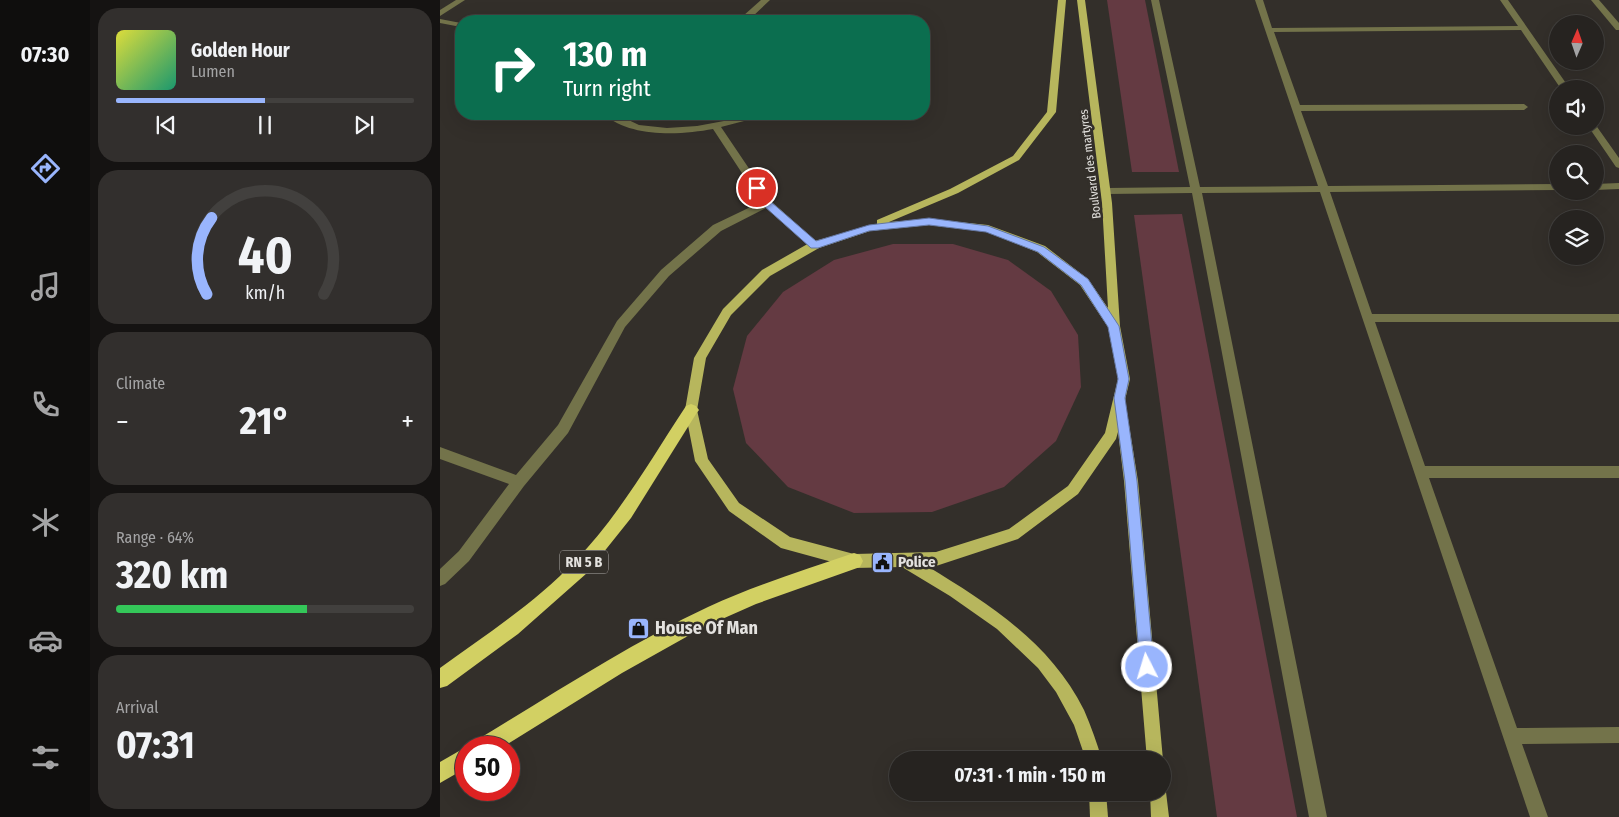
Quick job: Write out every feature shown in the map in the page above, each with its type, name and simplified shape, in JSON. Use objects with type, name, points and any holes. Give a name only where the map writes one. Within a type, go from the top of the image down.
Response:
[{"type":"highway","name":"RN 5 B","points":[[440,679],[512,628],[581,567],[626,513],[691,410]]},
{"type":"highway","points":[[502,736],[618,666],[699,621],[760,596],[854,562]]},
{"type":"highway","points":[[440,773],[455,764]]},
{"type":"main road","points":[[869,228],[929,222],[988,229],[1041,249],[1084,282],[1114,326],[1124,379],[1110,436],[1073,490],[1012,534],[936,559],[854,562],[786,542],[734,507],[702,461],[691,410],[700,358],[727,312],[766,274],[815,245],[869,228],[954,191],[1016,158],[1051,112],[1062,0]]},
{"type":"main road","name":"Boulvard des martyres","points":[[1081,0],[1107,191],[1114,326]]},
{"type":"main road","points":[[1120,398],[1131,481],[1154,751]]},
{"type":"main road","points":[[904,560],[987,611],[1022,638],[1053,673],[1078,714],[1091,751]]},
{"type":"main road","points":[[1098,801],[1099,817]]},
{"type":"main road","points":[[1159,801],[1160,817]]},
{"type":"street","points":[[440,14],[461,0]]},
{"type":"street","points":[[749,15],[766,0]]},
{"type":"street","points":[[1155,0],[1196,190],[1318,817]]},
{"type":"street","points":[[1259,0],[1539,817]]},
{"type":"street","points":[[1504,0],[1560,80]]},
{"type":"street","points":[[1595,0],[1619,28]]},
{"type":"street","points":[[440,21],[455,24]]},
{"type":"street","points":[[1269,30],[1523,28]]},
{"type":"street","points":[[1296,108],[1524,107]]},
{"type":"street","points":[[622,120],[636,126],[674,131],[716,127],[737,120]]},
{"type":"street","points":[[716,127],[767,203],[815,245]]},
{"type":"street","points":[[1598,135],[1619,165]]},
{"type":"street","points":[[1604,187],[1619,186]]},
{"type":"street","points":[[1107,191],[1549,187]]},
{"type":"street","points":[[440,579],[464,556],[518,482],[563,429],[621,324],[665,273],[718,228],[767,203]]},
{"type":"street","points":[[1368,318],[1619,318]]},
{"type":"street","points":[[440,453],[518,482]]},
{"type":"street","points":[[1421,472],[1619,472]]},
{"type":"street","points":[[1511,736],[1619,735]]},
{"type":"shaded area","points":[[1107,0],[1145,0],[1179,172],[1132,172]]},
{"type":"shaded area","points":[[1182,214],[1297,817],[1217,817],[1134,215]]},
{"type":"shaded area","points":[[893,244],[953,244],[1008,260],[1051,291],[1078,335],[1081,387],[1056,441],[1004,487],[932,512],[854,513],[788,487],[746,443],[733,389],[747,336],[783,292],[834,260]]},
{"type":"place","name":"Police","points":[[882,562]]},
{"type":"place","name":"House Of Man","points":[[639,628]]},
{"type":"route","points":[[757,188],[767,203],[815,245],[869,228],[929,222],[988,229],[1041,249],[1084,282],[1114,326],[1124,379],[1120,398],[1131,481],[1147,667]]}]
